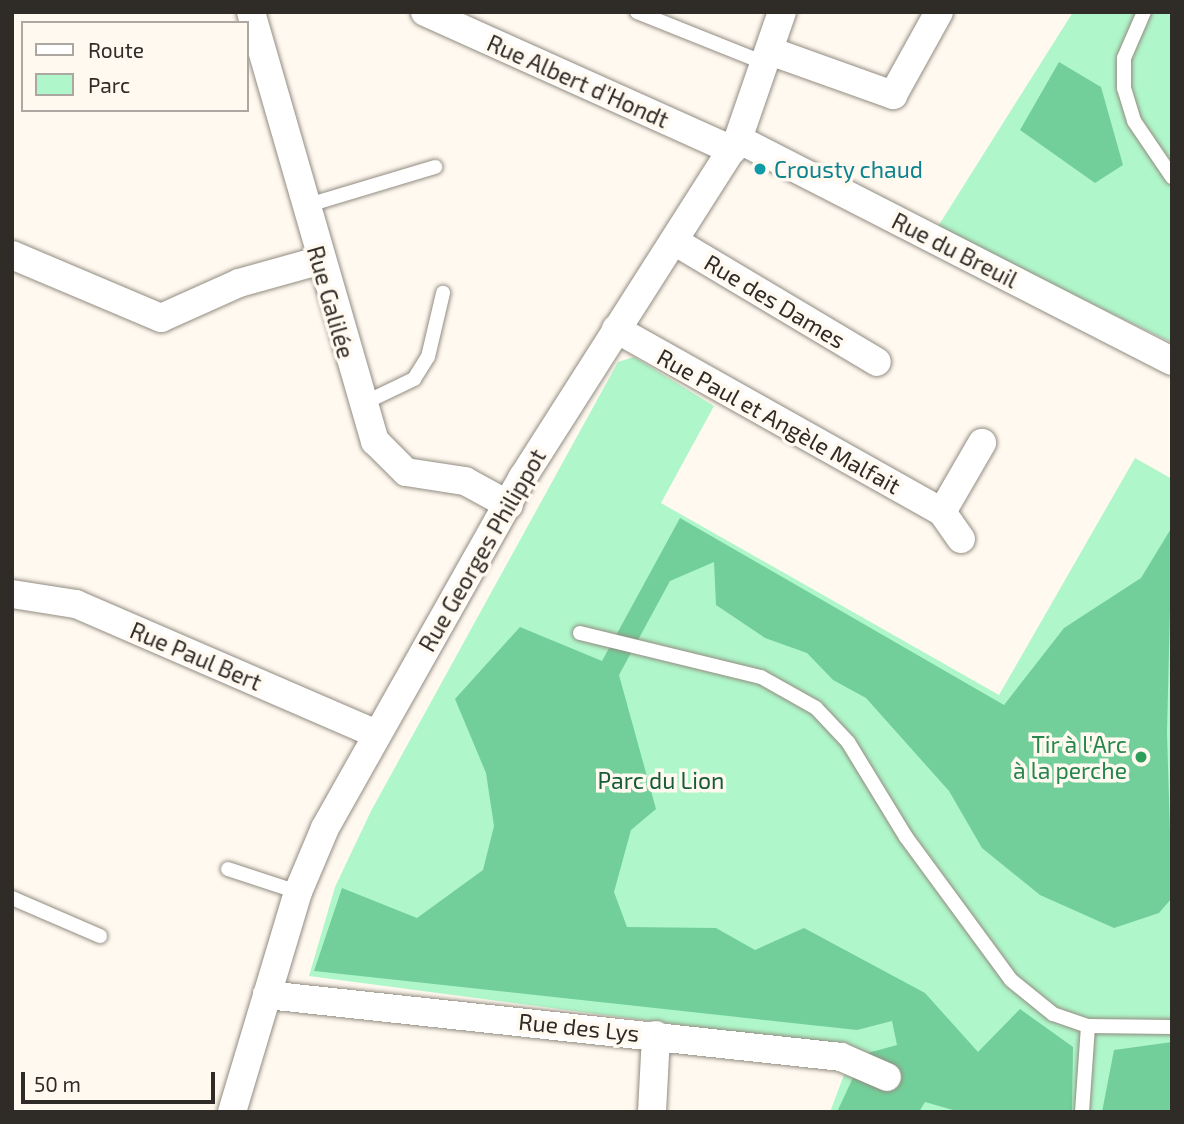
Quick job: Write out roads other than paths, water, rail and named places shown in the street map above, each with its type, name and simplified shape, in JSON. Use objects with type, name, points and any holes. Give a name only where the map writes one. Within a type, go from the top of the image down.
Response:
[{"type":"street","name":"Rue Galilée","points":[[251,12],[318,261],[360,405],[375,441],[394,466],[465,481],[509,505]]},
{"type":"street","name":"Rue Albert d'Hondt","points":[[425,12],[735,144]]},
{"type":"street","name":"Rue Georges Philippot","points":[[232,1112],[298,892],[376,734],[509,505],[616,329],[735,144],[768,58],[782,12]]},
{"type":"street","points":[[768,58],[893,95],[939,12]]},
{"type":"street","name":"Rue du Breuil","points":[[735,144],[1172,361]]},
{"type":"street","name":"Rue des Dames","points":[[674,241],[877,362]]},
{"type":"street","points":[[12,255],[161,318],[187,312],[239,284],[318,261]]},
{"type":"street","name":"Rue Paul et Angèle Malfait","points":[[616,329],[942,512],[961,539]]},
{"type":"street","points":[[942,512],[982,443]]},
{"type":"street","name":"Rue Paul Bert","points":[[12,594],[76,604],[376,734]]},
{"type":"street","name":"Rue des Lys","points":[[267,995],[841,1057],[887,1077]]},
{"type":"street","points":[[652,1112],[656,1035]]},
{"type":"lane","points":[[637,12],[768,58]]},
{"type":"lane","points":[[1144,12],[1124,58],[1124,88],[1135,121],[1172,177]]},
{"type":"lane","points":[[303,206],[435,167]]},
{"type":"lane","points":[[360,405],[414,379],[428,357],[443,293]]},
{"type":"lane","points":[[580,633],[761,677],[816,708],[848,742],[906,836],[1012,980],[1053,1014],[1088,1026],[1172,1027]]},
{"type":"lane","points":[[228,869],[298,892]]},
{"type":"lane","points":[[12,898],[100,936]]},
{"type":"lane","points":[[1082,1112],[1088,1026]]},
{"type":"place","name":"Crousty chaud","points":[[760,169]]},
{"type":"place","name":"Tir à l'Arc à la perche","points":[[1141,757]]},
{"type":"park label","name":"Parc du Lion","points":[[661,780]]}]
